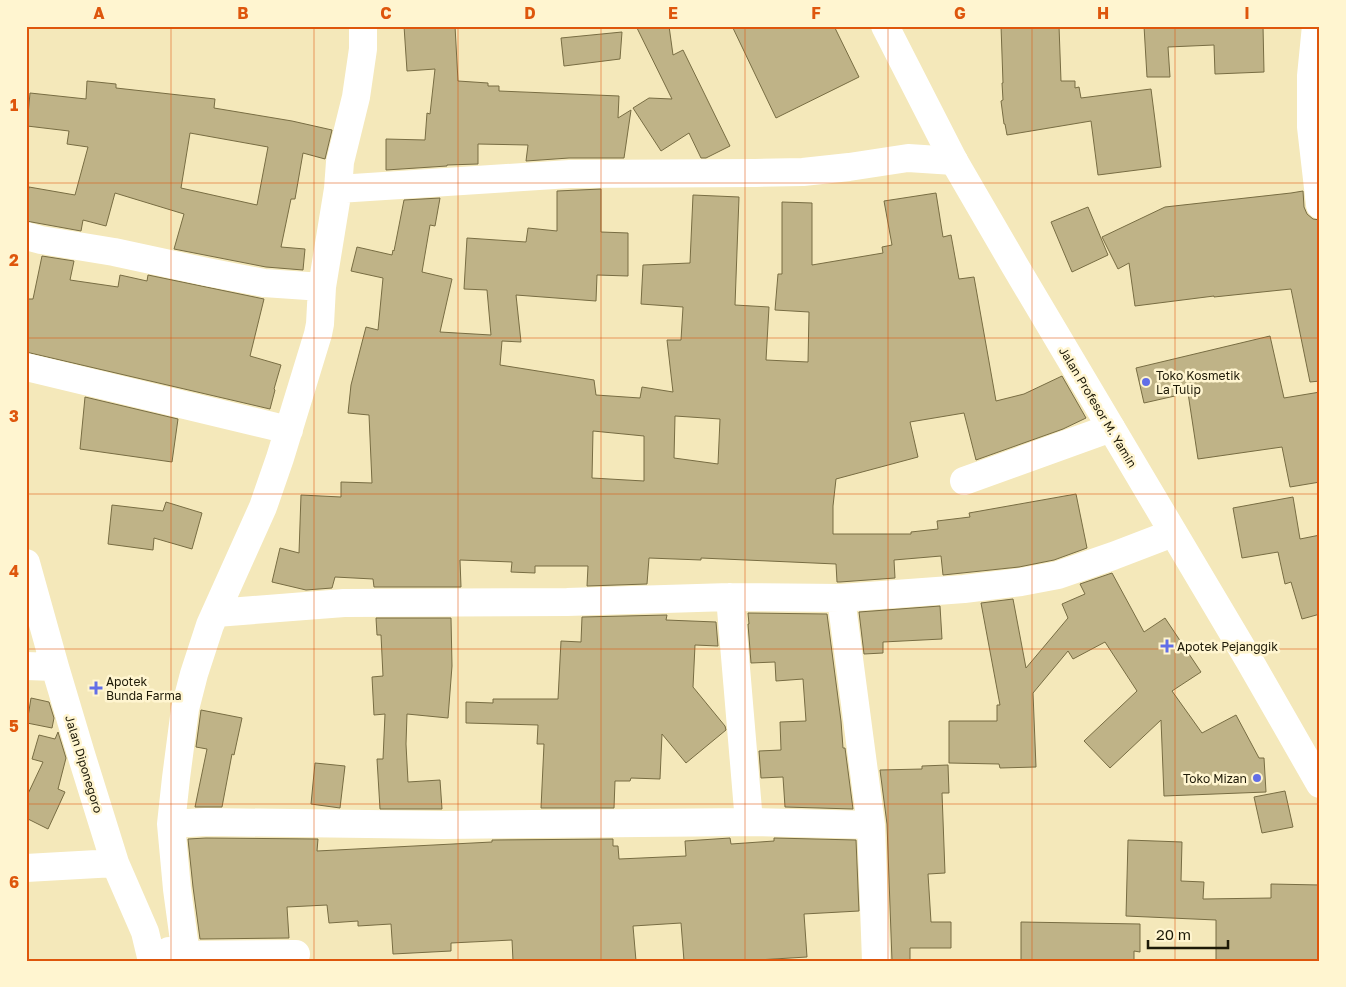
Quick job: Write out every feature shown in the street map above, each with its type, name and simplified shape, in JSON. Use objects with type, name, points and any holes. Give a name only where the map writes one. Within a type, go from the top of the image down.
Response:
[{"type":"street","points":[[186,954],[177,889],[172,824],[185,709],[210,624],[263,507],[318,334],[321,317],[322,287],[338,189],[340,162],[356,97],[363,49],[363,26]]},
{"type":"street","name":"Jalan Profesor M. Yamin","points":[[885,26],[954,161],[1249,660],[1320,784]]},
{"type":"street","points":[[1316,26],[1312,76],[1311,127],[1320,205]]},
{"type":"street","points":[[338,189],[570,174],[803,172],[908,158],[954,161]]},
{"type":"street","points":[[26,236],[264,282],[322,287]]},
{"type":"street","points":[[26,367],[288,430]]},
{"type":"street","points":[[964,482],[1111,428]]},
{"type":"street","points":[[216,613],[344,603],[587,602],[730,597],[841,598],[964,589],[1058,575],[1173,533]]},
{"type":"street","name":"Jalan Diponegoro","points":[[26,563],[55,667],[115,863],[145,932],[152,961]]},
{"type":"street","points":[[730,597],[749,822]]},
{"type":"street","points":[[841,598],[871,825],[876,961]]},
{"type":"street","points":[[26,666],[55,667]]},
{"type":"street","points":[[172,824],[206,822],[443,825],[749,822],[871,825]]},
{"type":"street","points":[[26,868],[115,863]]},
{"type":"street","points":[[145,932],[173,955],[296,954]]},
{"type":"building","points":[[404,26],[455,26],[458,81],[488,83],[488,86],[499,86],[499,91],[619,96],[618,118],[631,110],[624,158],[569,158],[526,161],[528,145],[478,144],[478,164],[386,170],[386,139],[425,140],[427,113],[430,114],[435,69],[407,71]]},
{"type":"building","points":[[636,26],[669,26],[673,55],[683,50],[730,146],[706,158],[701,158],[689,133],[661,151],[633,108],[649,98],[672,99]]},
{"type":"building","points":[[732,26],[834,26],[859,77],[776,118]]},
{"type":"building","points":[[1001,26],[1059,26],[1061,81],[1075,81],[1075,88],[1079,87],[1081,98],[1151,89],[1161,167],[1098,175],[1091,121],[1007,135],[1001,101],[1003,100],[1003,83]]},
{"type":"building","points":[[1144,26],[1263,26],[1264,72],[1215,74],[1214,45],[1168,47],[1170,77],[1147,77]]},
{"type":"building","points":[[622,32],[620,59],[564,66],[561,38]]},
{"type":"building","points":[[87,81],[116,84],[116,88],[215,99],[214,108],[292,121],[332,130],[325,159],[303,153],[295,199],[291,199],[281,247],[305,249],[303,270],[266,267],[174,249],[184,214],[115,193],[106,226],[83,220],[81,231],[26,221],[29,187],[75,195],[88,147],[67,144],[69,131],[27,126],[30,93],[86,99]],"holes":[[[190,133],[268,147],[257,205],[181,188]]]},
{"type":"building","points":[[601,189],[601,232],[628,233],[628,276],[597,275],[596,301],[516,295],[521,342],[502,341],[500,365],[594,380],[596,395],[640,398],[642,387],[673,392],[667,340],[681,340],[683,307],[641,304],[643,265],[690,263],[693,195],[739,197],[735,305],[769,307],[766,360],[808,362],[809,312],[775,310],[778,274],[782,274],[782,202],[812,203],[812,265],[883,253],[882,247],[892,245],[884,201],[936,193],[943,237],[951,235],[959,279],[974,277],[996,401],[1024,394],[1062,376],[1086,418],[1063,429],[976,460],[964,413],[910,422],[918,457],[836,479],[833,506],[833,534],[911,534],[911,532],[938,529],[937,521],[970,517],[969,513],[1076,494],[1087,548],[1054,560],[1019,567],[943,575],[941,556],[894,560],[895,578],[840,582],[837,582],[836,564],[701,558],[701,560],[649,558],[647,584],[587,586],[588,566],[535,566],[535,573],[511,572],[512,562],[460,560],[461,587],[374,587],[373,579],[335,577],[332,588],[306,590],[272,582],[280,548],[299,553],[301,495],[341,497],[341,482],[372,483],[369,415],[348,413],[351,385],[366,327],[378,330],[383,278],[351,271],[357,247],[392,255],[404,200],[440,198],[435,226],[430,225],[422,272],[452,279],[440,332],[491,335],[487,290],[464,289],[467,238],[526,242],[528,228],[557,231],[557,191]],"holes":[[[675,416],[720,419],[718,464],[674,458]],[[593,431],[644,436],[644,481],[592,478]]]},
{"type":"building","points":[[1303,191],[1304,207],[1307,214],[1313,219],[1320,220],[1320,381],[1310,382],[1291,289],[1135,306],[1129,263],[1118,269],[1102,237],[1165,207]]},
{"type":"building","points":[[1088,207],[1108,255],[1072,272],[1051,222]]},
{"type":"building","points":[[42,256],[74,261],[70,280],[118,287],[120,275],[147,281],[148,275],[264,299],[250,356],[281,365],[270,409],[26,352],[26,299],[33,299]]},
{"type":"building","points":[[1270,336],[1284,398],[1320,392],[1320,482],[1290,487],[1282,447],[1198,459],[1188,393],[1144,403],[1136,368]]},
{"type":"building","points":[[85,397],[178,419],[172,462],[80,449]]},
{"type":"building","points":[[1293,497],[1300,539],[1320,535],[1320,614],[1302,619],[1291,582],[1285,584],[1278,552],[1242,558],[1233,508]]},
{"type":"building","points":[[166,502],[202,513],[192,549],[154,538],[153,550],[108,544],[112,505],[163,511]]},
{"type":"building","points":[[1112,573],[1144,632],[1165,618],[1201,672],[1172,691],[1202,733],[1236,715],[1259,758],[1264,758],[1266,792],[1164,796],[1161,720],[1110,768],[1084,741],[1137,691],[1105,642],[1073,659],[1068,651],[1033,693],[1036,767],[1000,768],[999,764],[949,763],[949,721],[997,721],[997,705],[1000,705],[981,603],[1013,599],[1026,668],[1068,618],[1062,604],[1085,594],[1080,584]]},
{"type":"building","points":[[940,606],[942,639],[883,642],[883,653],[864,654],[859,612]]},
{"type":"building","points":[[748,613],[827,614],[843,748],[845,748],[853,809],[785,807],[783,777],[761,778],[759,751],[781,750],[780,722],[806,721],[803,679],[776,681],[775,662],[751,663]]},
{"type":"building","points":[[667,615],[666,620],[716,622],[718,646],[695,645],[693,687],[725,726],[726,730],[686,763],[662,734],[660,779],[631,778],[630,781],[615,781],[614,808],[541,808],[544,744],[537,744],[538,725],[466,723],[466,702],[493,703],[493,699],[558,699],[561,641],[581,642],[582,617]]},
{"type":"building","points":[[376,618],[451,618],[452,666],[448,718],[407,714],[408,782],[440,780],[442,809],[380,809],[377,759],[383,759],[385,714],[374,715],[372,677],[383,676],[381,635],[377,635]]},
{"type":"building","points":[[31,698],[49,702],[54,718],[52,728],[27,723]]},
{"type":"building","points":[[201,710],[242,718],[234,755],[232,754],[222,807],[195,807],[207,749],[196,747]]},
{"type":"building","points":[[58,732],[66,758],[58,789],[65,792],[48,829],[26,818],[26,798],[43,762],[32,759],[39,735],[55,739]]},
{"type":"building","points":[[315,763],[345,766],[340,808],[311,804]]},
{"type":"building","points":[[948,765],[949,793],[942,793],[945,873],[928,874],[931,922],[951,922],[951,948],[910,948],[910,961],[892,961],[887,824],[880,770],[922,769],[922,766]]},
{"type":"building","points":[[1285,791],[1293,827],[1262,833],[1254,797]]},
{"type":"building","points":[[730,838],[731,844],[774,841],[774,838],[856,840],[859,911],[804,914],[807,957],[741,961],[684,961],[681,923],[633,926],[636,961],[513,961],[512,940],[451,943],[451,951],[393,954],[391,924],[358,926],[358,921],[329,923],[327,905],[287,907],[289,938],[200,939],[188,839],[318,839],[317,851],[492,842],[492,840],[613,839],[613,846],[618,846],[619,859],[686,856],[685,841]]},
{"type":"building","points":[[1128,840],[1182,842],[1181,881],[1204,882],[1203,899],[1271,898],[1271,884],[1320,885],[1320,961],[1216,961],[1216,920],[1126,916]]},
{"type":"building","points":[[1021,922],[1140,924],[1140,952],[1134,951],[1134,961],[1021,961]]},
{"type":"place","name":"Toko Kosmetik La Tulip","points":[[1146,382]]},
{"type":"place","name":"Apotek Pejanggik","points":[[1167,646]]},
{"type":"place","name":"Apotek Bunda Farma","points":[[96,688]]},
{"type":"place","name":"Toko Mizan","points":[[1257,778]]}]
